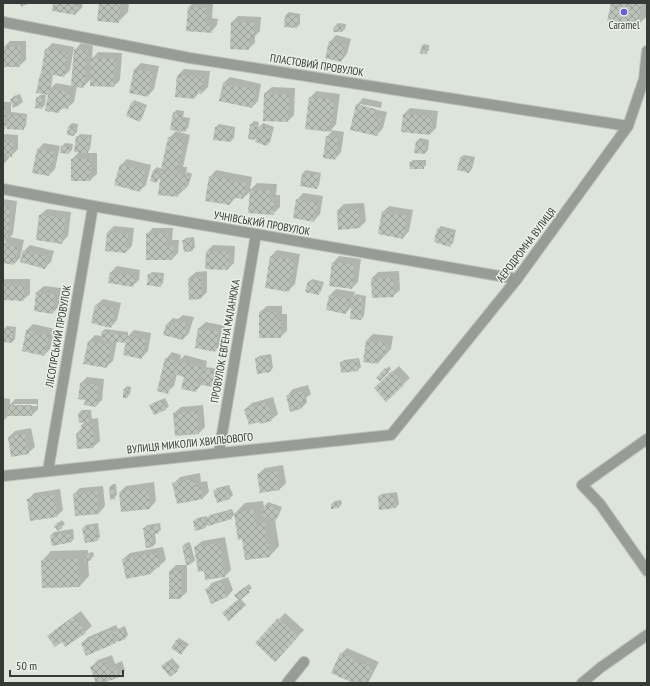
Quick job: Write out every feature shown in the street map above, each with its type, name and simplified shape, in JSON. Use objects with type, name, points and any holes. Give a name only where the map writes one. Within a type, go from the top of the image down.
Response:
[{"type":"street","name":"ПЛАСТОВИЙ ПРОВУЛОК","points":[[3,22],[190,58],[628,126]]},
{"type":"street","name":"АЕРОДРОМНА ВУЛИЦЯ","points":[[386,435],[516,279],[628,126],[644,79],[647,51]]},
{"type":"street","name":"УЧНІВСЬКИЙ ПРОВУЛОК","points":[[3,189],[516,279]]},
{"type":"street","name":"ЛІСОГІРСЬКИЙ ПРОВУЛОК","points":[[48,471],[93,206]]},
{"type":"street","name":"ПРОВУЛОК ЕВГЕНА МАЛАНЮКА","points":[[219,452],[256,234]]},
{"type":"street","name":"ВУЛИЦЯ МИКОЛИ ХВИЛЬОВОГО","points":[[3,476],[386,435]]},
{"type":"street","points":[[647,439],[582,485],[600,504],[647,571]]},
{"type":"street","points":[[582,683],[600,668],[647,635]]},
{"type":"street","points":[[287,683],[304,662]]},
{"type":"building","points":[[20,3],[30,3],[21,7]]},
{"type":"building","points":[[53,3],[78,3],[76,15],[52,11]]},
{"type":"building","points":[[99,3],[120,3],[119,23],[97,21]]},
{"type":"building","name":"Caramel","points":[[611,3],[642,3],[637,27],[607,21]]},
{"type":"building","points":[[188,7],[207,8],[206,24],[212,25],[212,33],[186,31]]},
{"type":"building","points":[[285,15],[298,16],[297,28],[284,27]]},
{"type":"building","points":[[231,22],[255,23],[254,38],[249,38],[249,50],[230,49]]},
{"type":"building","points":[[334,26],[343,27],[343,32],[333,32]]},
{"type":"building","points":[[329,41],[345,45],[341,62],[325,58]]},
{"type":"building","points":[[3,47],[20,47],[20,67],[3,67]]},
{"type":"building","points":[[421,47],[427,47],[427,54],[420,54]]},
{"type":"building","points":[[45,49],[68,53],[64,77],[41,73]]},
{"type":"building","points":[[74,49],[87,50],[84,88],[71,86]]},
{"type":"building","points":[[91,58],[116,59],[114,87],[90,86]]},
{"type":"building","points":[[134,69],[153,72],[148,97],[129,93]]},
{"type":"building","points":[[40,74],[51,76],[49,89],[71,93],[68,109],[60,108],[59,113],[45,111],[48,95],[36,93]]},
{"type":"building","points":[[177,75],[204,77],[202,94],[195,93],[194,99],[175,97]]},
{"type":"building","points":[[223,83],[256,90],[252,108],[219,101]]},
{"type":"building","points":[[264,93],[289,94],[288,122],[263,121]]},
{"type":"building","points":[[18,97],[20,105],[13,108],[10,99]]},
{"type":"building","points":[[36,97],[43,98],[42,109],[35,108]]},
{"type":"building","points":[[309,97],[334,100],[330,132],[305,129]]},
{"type":"building","points":[[131,102],[145,108],[140,122],[126,116]]},
{"type":"building","points":[[356,104],[376,109],[374,117],[381,118],[377,136],[350,130]]},
{"type":"building","points":[[3,108],[5,108],[5,130],[3,130]]},
{"type":"building","points":[[173,112],[182,114],[181,120],[187,121],[186,132],[170,130]]},
{"type":"building","points":[[403,114],[432,117],[430,135],[401,132]]},
{"type":"building","points":[[8,115],[25,116],[24,130],[7,129]]},
{"type":"building","points":[[250,124],[257,125],[255,140],[248,139]]},
{"type":"building","points":[[68,126],[76,127],[74,136],[67,135]]},
{"type":"building","points":[[259,126],[272,129],[267,146],[255,142]]},
{"type":"building","points":[[215,127],[233,129],[231,142],[213,140]]},
{"type":"building","points":[[76,136],[90,138],[88,153],[74,152]]},
{"type":"building","points":[[326,136],[339,138],[335,160],[323,158]]},
{"type":"building","points":[[168,137],[184,141],[177,172],[161,169]]},
{"type":"building","points":[[3,140],[13,141],[12,157],[3,156]]},
{"type":"building","points":[[416,141],[427,142],[425,154],[414,153]]},
{"type":"building","points":[[61,146],[70,147],[69,154],[60,153]]},
{"type":"building","points":[[37,149],[54,152],[49,176],[32,173]]},
{"type":"building","points":[[460,157],[472,160],[469,173],[457,170]]},
{"type":"building","points":[[71,159],[91,159],[91,181],[71,181]]},
{"type":"building","points":[[409,162],[423,162],[424,169],[410,169]]},
{"type":"building","points":[[120,164],[145,171],[140,192],[114,185]]},
{"type":"building","points":[[153,170],[159,171],[157,183],[150,181]]},
{"type":"building","points":[[161,171],[181,173],[178,197],[158,195]]},
{"type":"building","points":[[302,173],[319,175],[317,189],[300,186]]},
{"type":"building","points":[[184,175],[190,177],[185,190],[179,188]]},
{"type":"building","points":[[209,176],[246,183],[243,199],[232,197],[230,205],[205,201]]},
{"type":"building","points":[[250,189],[271,190],[270,201],[275,201],[274,215],[248,213]]},
{"type":"building","points":[[296,199],[318,203],[314,222],[293,218]]},
{"type":"building","points":[[3,206],[11,207],[7,242],[3,241]]},
{"type":"building","points":[[358,209],[360,228],[338,230],[337,210]]},
{"type":"building","points":[[382,211],[407,216],[403,239],[378,234]]},
{"type":"building","points":[[39,215],[65,218],[62,244],[36,240]]},
{"type":"building","points":[[437,229],[454,233],[450,247],[434,242]]},
{"type":"building","points":[[107,232],[128,234],[126,253],[105,251]]},
{"type":"building","points":[[146,233],[167,234],[166,246],[173,246],[172,260],[146,260]]},
{"type":"building","points":[[191,239],[193,251],[184,252],[182,240]]},
{"type":"building","points":[[3,243],[18,247],[14,265],[3,263]]},
{"type":"building","points":[[23,250],[48,257],[45,269],[20,262]]},
{"type":"building","points":[[206,251],[229,252],[228,270],[205,269]]},
{"type":"building","points":[[270,256],[294,260],[289,292],[265,288]]},
{"type":"building","points":[[332,262],[355,265],[352,289],[329,286]]},
{"type":"building","points":[[110,272],[135,276],[133,287],[108,283]]},
{"type":"building","points":[[148,274],[162,276],[161,287],[147,285]]},
{"type":"building","points":[[201,277],[201,299],[189,300],[188,278]]},
{"type":"building","points":[[393,277],[394,297],[372,298],[371,278]]},
{"type":"building","points":[[308,281],[321,284],[319,295],[305,292]]},
{"type":"building","points":[[3,285],[24,285],[24,301],[3,300]]},
{"type":"building","points":[[36,292],[55,294],[53,314],[34,311]]},
{"type":"building","points":[[329,295],[349,299],[346,314],[326,310]]},
{"type":"building","points":[[352,297],[364,298],[361,320],[350,319]]},
{"type":"building","points":[[95,305],[115,309],[111,328],[91,323]]},
{"type":"building","points":[[259,312],[276,312],[276,320],[281,320],[281,338],[259,338]]},
{"type":"building","points":[[176,320],[188,324],[183,340],[163,335],[166,324],[174,326]]},
{"type":"building","points":[[3,328],[13,329],[12,343],[3,342]]},
{"type":"building","points":[[198,328],[219,332],[215,352],[195,348]]},
{"type":"building","points":[[26,330],[49,335],[44,356],[22,351]]},
{"type":"building","points":[[102,331],[126,335],[125,343],[100,340]]},
{"type":"building","points":[[127,336],[146,340],[142,359],[123,355]]},
{"type":"building","points":[[366,340],[387,342],[385,356],[379,355],[378,364],[363,362]]},
{"type":"building","points":[[88,341],[111,345],[107,368],[83,364]]},
{"type":"building","points":[[268,356],[271,372],[257,374],[255,358]]},
{"type":"building","points":[[165,358],[176,361],[168,394],[157,391]]},
{"type":"building","points":[[357,360],[358,371],[341,373],[340,362]]},
{"type":"building","points":[[177,361],[202,367],[196,392],[181,389],[184,377],[174,374]]},
{"type":"building","points":[[385,368],[389,372],[380,381],[376,378]]},
{"type":"building","points":[[203,369],[216,371],[213,387],[201,385]]},
{"type":"building","points":[[392,371],[404,385],[386,402],[374,388]]},
{"type":"building","points":[[80,383],[99,385],[96,407],[84,405],[85,400],[78,399]]},
{"type":"building","points":[[123,389],[128,389],[128,398],[123,398]]},
{"type":"building","points":[[302,391],[305,401],[299,402],[301,409],[290,412],[286,395]]},
{"type":"building","points":[[162,400],[166,410],[154,415],[149,405]]},
{"type":"building","points":[[267,402],[272,421],[260,424],[259,422],[249,425],[244,409]]},
{"type":"building","points":[[8,405],[32,405],[32,416],[8,416]]},
{"type":"building","points":[[197,411],[199,434],[175,436],[173,413]]},
{"type":"building","points":[[88,412],[89,422],[79,423],[78,413]]},
{"type":"building","points":[[92,424],[94,448],[77,449],[76,433],[82,433],[81,425]]},
{"type":"building","points":[[25,434],[29,454],[11,457],[8,437]]},
{"type":"building","points":[[277,471],[280,490],[260,493],[257,474]]},
{"type":"building","points":[[194,479],[195,487],[201,486],[203,499],[177,504],[172,483]]},
{"type":"building","points":[[114,486],[115,499],[110,500],[109,487]]},
{"type":"building","points":[[226,487],[230,499],[217,503],[213,491]]},
{"type":"building","points":[[148,488],[150,509],[121,512],[119,492]]},
{"type":"building","points":[[97,491],[99,514],[75,516],[73,494]]},
{"type":"building","points":[[394,494],[396,508],[379,510],[378,496]]},
{"type":"building","points":[[54,495],[57,517],[30,521],[27,499]]},
{"type":"building","points":[[339,503],[339,508],[331,509],[331,504]]},
{"type":"building","points":[[265,505],[279,509],[276,521],[261,516]]},
{"type":"building","points":[[254,510],[256,525],[265,523],[270,557],[245,560],[242,539],[238,540],[234,513]]},
{"type":"building","points":[[229,511],[232,519],[208,526],[205,518]]},
{"type":"building","points":[[204,518],[206,528],[195,531],[193,521]]},
{"type":"building","points":[[58,522],[63,528],[58,531],[54,526]]},
{"type":"building","points":[[95,525],[98,541],[85,543],[82,528]]},
{"type":"building","points":[[157,525],[159,533],[146,536],[152,535],[153,547],[146,548],[143,528]]},
{"type":"building","points":[[70,532],[72,542],[52,546],[50,535]]},
{"type":"building","points":[[219,543],[225,577],[205,580],[204,571],[198,572],[194,547]]},
{"type":"building","points":[[188,545],[192,564],[186,565],[182,546]]},
{"type":"building","points":[[157,553],[160,567],[150,569],[151,574],[126,579],[122,559]]},
{"type":"building","points":[[90,554],[92,560],[85,562],[84,556]]},
{"type":"building","points":[[78,559],[80,587],[42,588],[41,560]]},
{"type":"building","points":[[169,571],[181,571],[181,599],[169,599]]},
{"type":"building","points":[[221,582],[227,597],[211,604],[205,589]]},
{"type":"building","points":[[245,587],[250,592],[239,601],[234,595]]},
{"type":"building","points":[[236,601],[243,608],[229,621],[222,613]]},
{"type":"building","points":[[74,616],[86,633],[65,647],[62,642],[55,647],[47,636]]},
{"type":"building","points":[[278,618],[298,637],[275,662],[255,643]]},
{"type":"building","points":[[122,629],[126,639],[117,642],[113,632]]},
{"type":"building","points":[[110,630],[116,643],[86,656],[81,643]]},
{"type":"building","points":[[176,640],[186,647],[181,655],[171,648]]},
{"type":"building","points":[[340,653],[373,669],[366,683],[353,683],[331,673]]},
{"type":"building","points":[[169,660],[178,671],[170,677],[161,666]]},
{"type":"building","points":[[105,661],[109,670],[115,667],[119,677],[104,683],[96,683],[90,667]]},
{"type":"place","name":"Caramel","points":[[624,12]]}]
